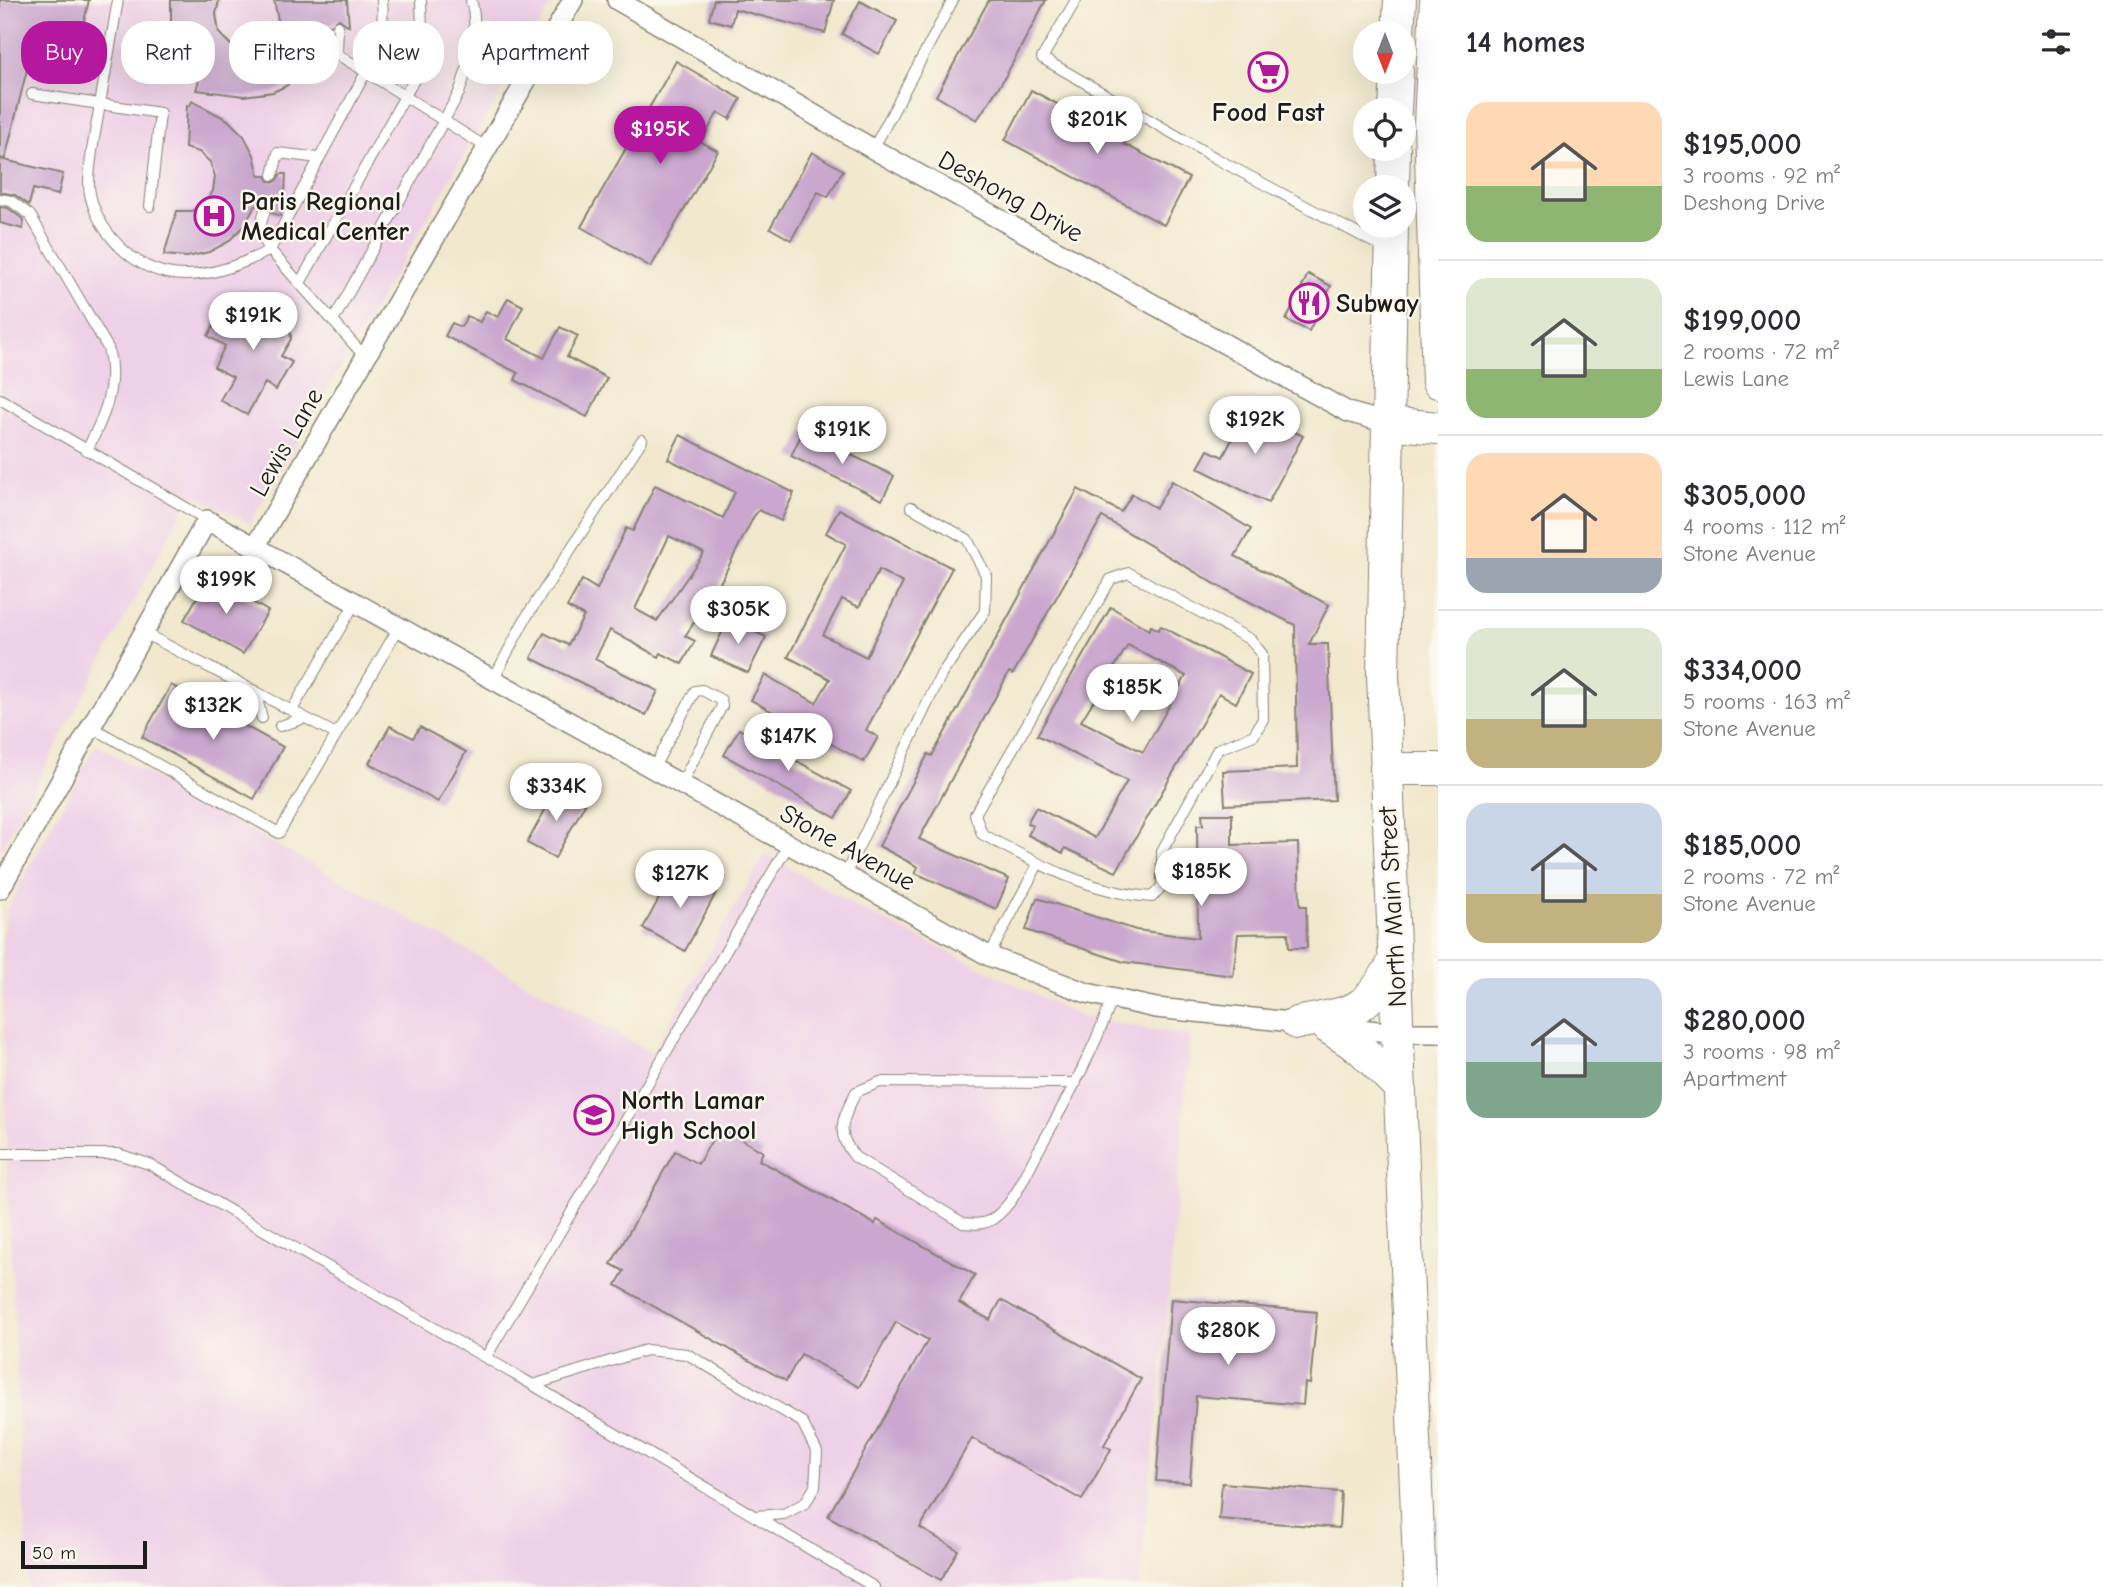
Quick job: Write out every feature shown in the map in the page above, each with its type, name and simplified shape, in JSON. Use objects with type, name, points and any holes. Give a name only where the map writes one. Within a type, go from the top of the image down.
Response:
[{"type":"highway","points":[[1399,21],[1400,0]]},
{"type":"highway","points":[[1436,0],[1434,122],[1438,382]]},
{"type":"highway","name":"North Main Street","points":[[1392,238],[1383,674],[1420,1587]]},
{"type":"highway","points":[[1387,423],[1438,428]]},
{"type":"highway","points":[[1386,769],[1438,769]]},
{"type":"highway","points":[[1312,1024],[1347,1012],[1371,999],[1394,962]]},
{"type":"highway","points":[[1312,1024],[1361,1049],[1400,1088]]},
{"type":"street","name":"Lewis Lane","points":[[255,547],[573,0]]},
{"type":"street","name":"Deshong Drive","points":[[617,0],[873,149],[1348,412],[1387,423]]},
{"type":"street","name":"Stone Avenue","points":[[207,520],[989,956],[1087,993],[1156,1008],[1398,1033],[1438,1033]]},
{"type":"street","points":[[0,889],[207,520]]},
{"type":"lane","points":[[118,0],[88,186],[100,225],[122,251],[153,271],[193,275],[239,266],[270,250],[359,84]]},
{"type":"lane","points":[[382,0],[383,21]]},
{"type":"lane","points":[[300,283],[423,65],[421,0]]},
{"type":"lane","points":[[333,321],[459,93],[470,61],[475,15],[471,0]]},
{"type":"lane","points":[[873,149],[953,0]]},
{"type":"lane","points":[[1076,0],[1042,58],[1217,159],[1353,233]]},
{"type":"lane","points":[[384,84],[486,147]]},
{"type":"lane","points":[[32,94],[160,113],[150,206]]},
{"type":"lane","points":[[272,175],[278,153],[319,158]]},
{"type":"lane","points":[[0,198],[11,201],[30,215],[108,348],[113,367],[110,399],[87,450]]},
{"type":"lane","points":[[265,210],[259,230],[270,250],[365,357]]},
{"type":"lane","points":[[1362,238],[1371,243],[1392,238]]},
{"type":"lane","points":[[0,400],[207,520]]},
{"type":"lane","points":[[493,680],[525,619],[642,440]]},
{"type":"lane","points":[[845,875],[941,675],[985,611],[986,575],[967,539],[911,507]]},
{"type":"lane","points":[[1129,573],[1251,640],[1262,654],[1263,719],[1254,735],[1218,749],[1162,850],[1162,886],[1152,897],[1124,895],[1038,864],[982,834],[975,814],[1111,579],[1129,573]]},
{"type":"lane","points":[[292,710],[355,603]]},
{"type":"lane","points":[[90,726],[279,833],[399,627]]},
{"type":"lane","points":[[142,632],[336,734]]},
{"type":"lane","points":[[653,769],[695,691],[702,690],[721,700],[722,706],[681,784]]},
{"type":"lane","points":[[255,691],[262,718]]},
{"type":"lane","points":[[279,726],[305,718]]},
{"type":"lane","points":[[486,1357],[789,844]]},
{"type":"lane","points":[[989,956],[1038,864]]},
{"type":"lane","points":[[1076,1083],[880,1082],[856,1092],[842,1124],[843,1143],[855,1157],[963,1223],[979,1224],[994,1219],[1014,1194],[1076,1083],[1098,1040],[1112,999]]},
{"type":"lane","points":[[0,1154],[118,1154],[149,1164],[533,1384],[874,1587]]},
{"type":"lane","points":[[533,1384],[646,1350],[666,1350],[687,1354],[791,1415],[802,1422],[817,1452],[815,1487],[805,1503],[784,1514],[755,1517]]},
{"type":"shaded area","name":"Paris Regional Medical Center","points":[[0,0],[554,0],[542,21],[458,21],[458,84],[505,84],[250,523],[191,494],[0,852]]},
{"type":"shaded area","name":"North Lamar High School","points":[[96,745],[652,1053],[765,854],[864,911],[1082,1017],[1190,1036],[1166,1328],[1139,1587],[28,1587],[7,1177],[2,941],[6,912]]},
{"type":"building","points":[[0,0],[89,0],[84,21],[21,21],[21,84],[23,84],[5,159],[0,158]]},
{"type":"building","points":[[171,0],[219,0],[216,14],[219,33],[229,43],[229,84],[288,84],[273,92],[244,96],[196,90],[198,84],[215,84],[215,21],[171,21]]},
{"type":"building","points":[[274,0],[347,0],[349,26],[339,19],[278,21]]},
{"type":"building","points":[[714,0],[834,0],[825,33],[735,9],[731,25],[709,19]]},
{"type":"building","points":[[989,0],[1046,0],[1004,79],[977,120],[936,96]]},
{"type":"building","points":[[860,1],[897,21],[879,54],[842,34]]},
{"type":"building","points":[[676,61],[741,99],[730,119],[718,112],[701,142],[718,151],[651,267],[581,227]]},
{"type":"building","points":[[1031,90],[1098,126],[1106,112],[1133,127],[1124,144],[1189,178],[1164,225],[1005,140]]},
{"type":"building","points":[[192,101],[228,120],[244,136],[254,155],[259,176],[266,176],[269,181],[275,182],[281,174],[286,174],[285,195],[280,216],[272,213],[268,203],[255,206],[244,226],[228,242],[209,252],[187,257],[164,255],[177,211],[192,211],[205,204],[213,191],[215,176],[210,162],[199,152],[185,148],[187,105],[190,106]]},
{"type":"building","points":[[812,152],[843,170],[828,197],[818,192],[791,240],[770,228]]},
{"type":"building","points":[[0,159],[63,174],[58,195],[33,189],[29,205],[15,195],[0,192]]},
{"type":"building","points":[[0,207],[8,208],[24,220],[23,229],[0,223]]},
{"type":"building","name":"Subway","points":[[1308,274],[1331,286],[1309,331],[1286,320]]},
{"type":"building","points":[[260,294],[291,311],[291,339],[281,356],[292,362],[276,390],[265,383],[247,415],[220,400],[233,377],[214,367],[225,346],[208,336],[221,312],[243,325]]},
{"type":"building","points":[[508,298],[523,306],[507,339],[544,358],[560,327],[578,336],[567,357],[607,378],[587,417],[515,380],[518,373],[445,336],[452,323],[461,327],[467,316],[480,322],[486,311],[498,317]]},
{"type":"building","points":[[1248,408],[1303,436],[1268,503],[1198,468],[1208,450],[1223,457]]},
{"type":"building","points":[[803,431],[894,476],[882,500],[791,456]]},
{"type":"building","points":[[680,435],[794,493],[781,521],[759,510],[754,516],[718,587],[685,636],[695,641],[682,664],[661,653],[659,657],[610,630],[595,659],[658,691],[646,715],[531,658],[544,633],[568,645],[584,616],[567,607],[582,580],[597,589],[626,528],[633,531],[655,485],[723,518],[735,492],[668,459]],"holes":[[[669,536],[704,553],[657,621],[635,609]]]},
{"type":"building","points":[[1172,481],[1251,529],[1235,556],[1329,605],[1309,644],[1328,644],[1334,800],[1225,805],[1223,771],[1297,768],[1295,625],[1217,585],[1102,517],[1013,674],[1009,672],[919,839],[1009,879],[996,909],[915,873],[918,867],[879,846],[928,754],[932,756],[1078,489],[1121,512],[1132,494],[1156,508]]},
{"type":"building","points":[[839,509],[952,568],[866,730],[878,737],[864,762],[751,700],[765,675],[816,703],[830,679],[788,657],[846,544],[826,533]],"holes":[[[879,570],[903,583],[866,657],[823,635],[842,599],[859,607]]]},
{"type":"building","points":[[209,577],[268,611],[243,654],[184,620]]},
{"type":"building","points":[[1111,607],[1149,630],[1151,626],[1158,630],[1161,626],[1251,674],[1236,703],[1219,693],[1116,872],[1065,848],[1063,853],[1028,835],[1033,826],[1027,823],[1036,807],[1095,838],[1127,781],[1037,735]],"holes":[[[1128,645],[1186,676],[1143,752],[1081,721]]]},
{"type":"building","points":[[728,619],[766,637],[748,673],[711,656]]},
{"type":"building","points":[[171,685],[283,747],[254,799],[142,737]]},
{"type":"building","points":[[390,726],[413,738],[420,727],[466,752],[438,802],[369,763]]},
{"type":"building","points":[[739,729],[851,791],[836,818],[724,755]]},
{"type":"building","points":[[557,788],[585,804],[555,858],[527,843]]},
{"type":"building","points":[[1202,814],[1232,814],[1232,845],[1298,843],[1300,906],[1306,906],[1307,948],[1289,948],[1288,933],[1238,934],[1233,976],[1124,962],[1026,930],[1037,898],[1136,930],[1198,938],[1197,825],[1203,825]]},
{"type":"building","points":[[675,869],[717,891],[685,951],[643,928]]},
{"type":"building","points":[[728,1132],[763,1152],[759,1160],[875,1224],[877,1220],[975,1275],[959,1303],[990,1320],[1001,1300],[1141,1379],[1104,1445],[1111,1449],[1082,1500],[972,1438],[920,1528],[958,1550],[941,1580],[828,1516],[928,1340],[896,1322],[859,1387],[801,1354],[786,1381],[616,1285],[624,1271],[611,1264],[675,1151],[698,1164],[716,1133],[725,1138]]},
{"type":"building","points":[[1171,1299],[1317,1312],[1310,1384],[1305,1383],[1303,1405],[1196,1396],[1190,1483],[1156,1481]]},
{"type":"building","points":[[1222,1483],[1341,1492],[1339,1528],[1219,1519]]},
{"type":"place","name":"Food Fast","points":[[1268,72]]},
{"type":"place","name":"Paris Regional Medical Center","points":[[214,216]]},
{"type":"place","name":"Subway","points":[[1309,303]]},
{"type":"place","name":"North Lamar High School","points":[[594,1115]]}]
